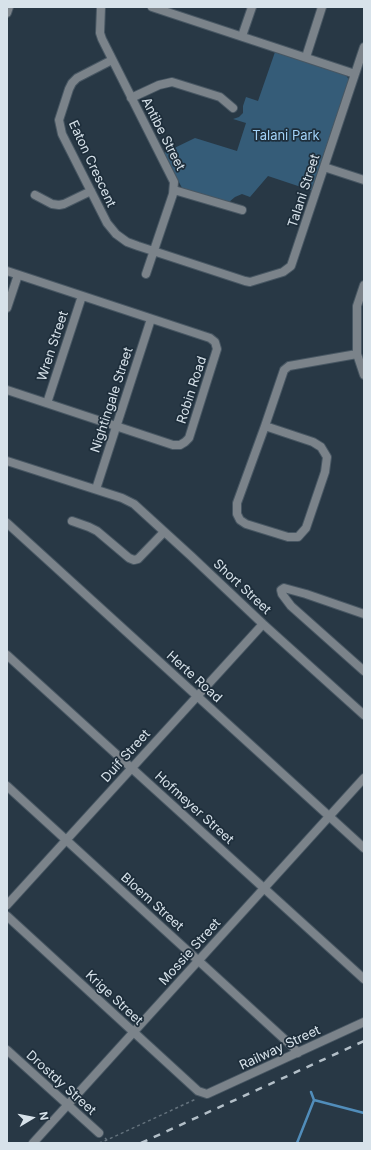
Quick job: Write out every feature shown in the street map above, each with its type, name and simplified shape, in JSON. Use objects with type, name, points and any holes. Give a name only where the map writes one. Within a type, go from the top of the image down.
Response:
[{"type":"street","points":[[7,13],[9,7]]},
{"type":"street","name":"Antibe Street","points":[[101,7],[101,36],[172,179],[174,190],[146,274]]},
{"type":"street","points":[[152,7],[355,74]]},
{"type":"street","points":[[242,36],[252,7]]},
{"type":"street","points":[[306,57],[322,7]]},
{"type":"street","name":"Talani Street","points":[[154,251],[247,282],[255,281],[286,270],[292,263],[364,47]]},
{"type":"street","name":"Eaton Crescent","points":[[112,60],[72,82],[60,116],[60,129],[107,223],[116,234],[128,242],[154,251]]},
{"type":"street","points":[[131,98],[159,85],[172,82],[220,97],[233,108]]},
{"type":"street","points":[[324,167],[364,180]]},
{"type":"street","points":[[35,195],[52,204],[59,205],[91,190]]},
{"type":"street","points":[[174,190],[242,210]]},
{"type":"street","name":"Robin Road","points":[[7,271],[212,339],[215,342],[217,349],[189,438],[180,445],[173,445],[7,390]]},
{"type":"street","points":[[7,308],[18,275]]},
{"type":"street","points":[[364,285],[357,306],[357,354],[364,375]]},
{"type":"street","name":"Wren Street","points":[[47,403],[82,296]]},
{"type":"street","name":"Nightingale Street","points":[[96,489],[151,319]]},
{"type":"street","points":[[265,426],[313,442],[321,447],[327,457],[324,472],[306,528],[298,537],[288,537],[246,524],[240,520],[237,514],[237,503],[284,370],[289,366],[357,354]]},
{"type":"street","name":"Short Street","points":[[7,461],[96,489],[134,504],[263,624],[364,715]]},
{"type":"street","points":[[72,521],[89,527],[97,532],[129,558],[134,560],[138,559],[164,532]]},
{"type":"street","name":"Herte Road","points":[[7,523],[328,817],[364,848]]},
{"type":"street","points":[[364,614],[306,594],[284,588],[281,590],[282,594],[291,606],[364,671]]},
{"type":"street","name":"Duif Street","points":[[7,905],[263,624]]},
{"type":"street","name":"Hofmeyer Street","points":[[7,655],[364,979]]},
{"type":"street","name":"Mossie Street","points":[[33,1143],[364,778]]},
{"type":"street","name":"Bloem Street","points":[[7,786],[298,1053]]},
{"type":"street","name":"Krige Street","points":[[7,916],[198,1091],[207,1094]]},
{"type":"street","name":"Railway Street","points":[[207,1094],[364,1022]]},
{"type":"street","name":"Drostdy Street","points":[[7,1050],[99,1133]]},
{"type":"path","points":[[99,1143],[207,1094]]},
{"type":"path","points":[[99,1133],[107,1140]]},
{"type":"green space","name":"Talani Park","points":[[275,52],[346,75],[349,80],[313,191],[268,176],[250,197],[242,194],[229,202],[182,188],[164,153],[195,138],[237,151],[246,123],[233,119],[239,117],[243,113],[243,106],[246,97],[258,101]]},
{"type":"waterway","points":[[297,1143],[314,1100],[311,1092]]},
{"type":"waterway","points":[[314,1100],[364,1113]]},
{"type":"railway","points":[[141,1143],[364,1041]]}]
